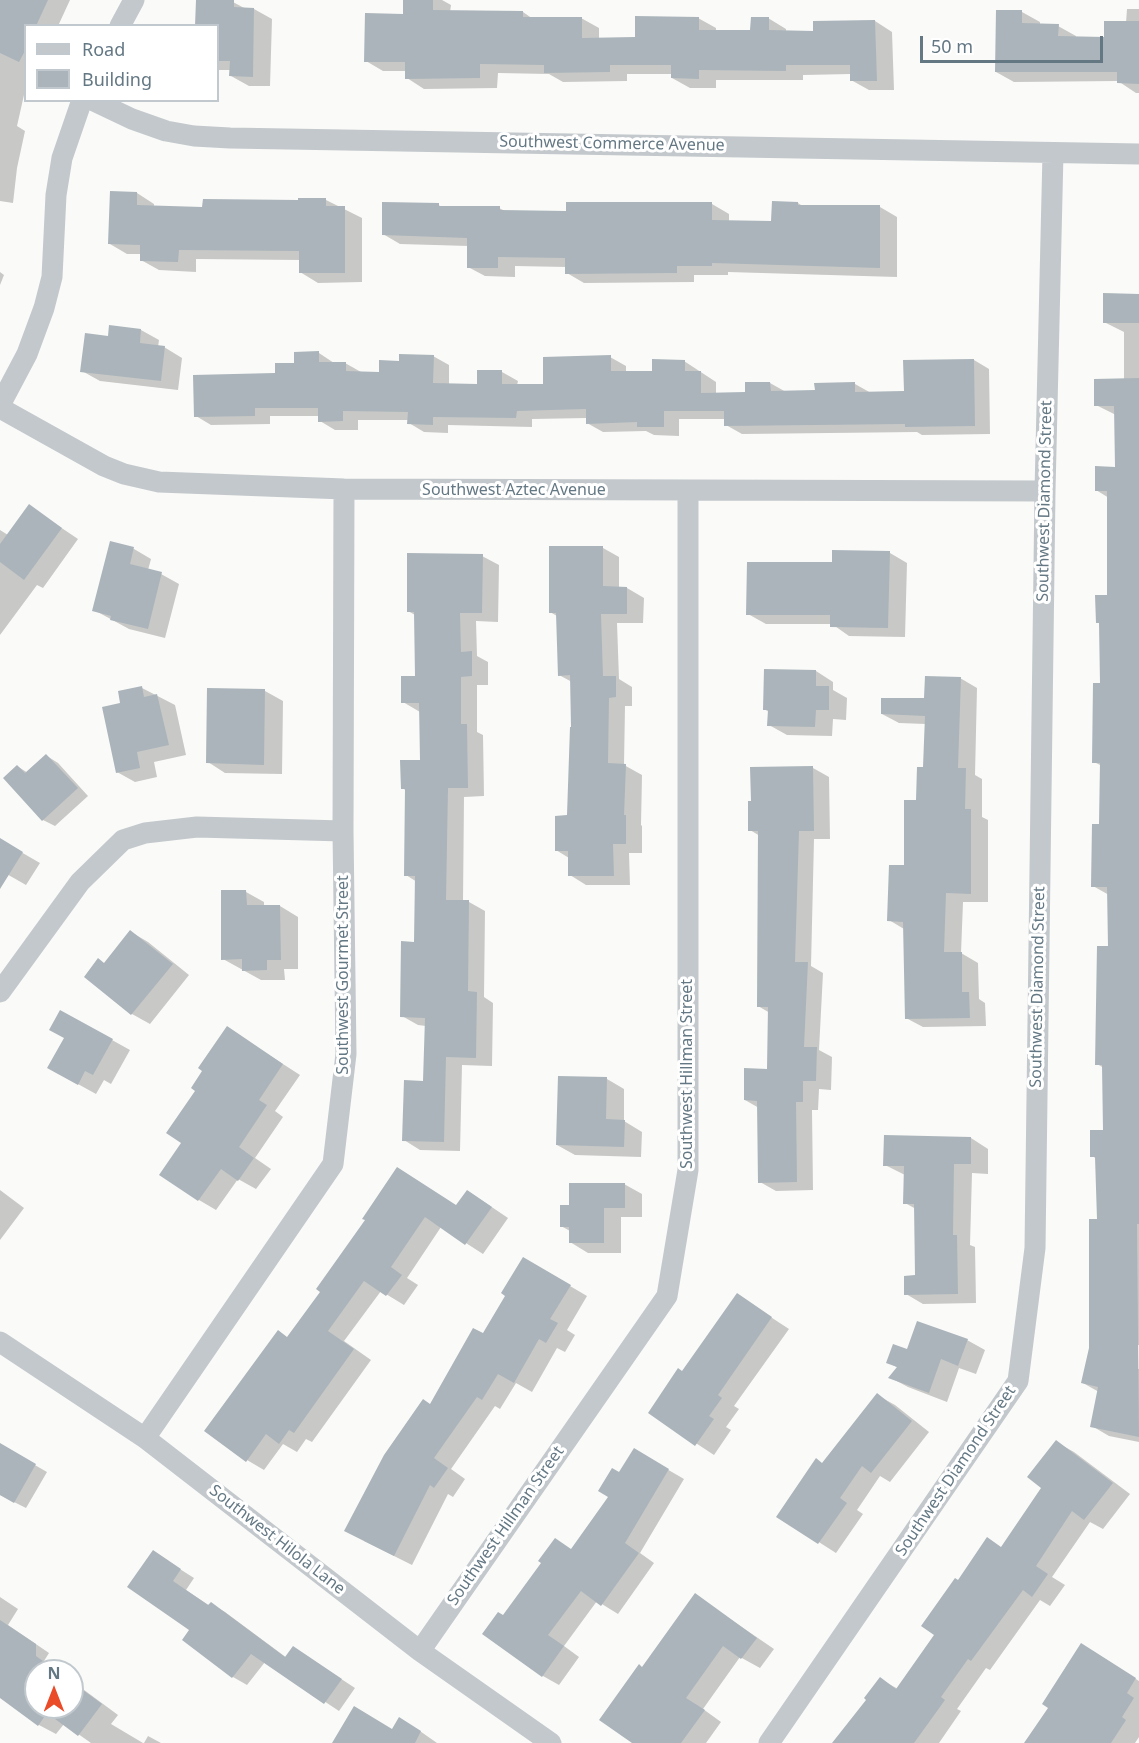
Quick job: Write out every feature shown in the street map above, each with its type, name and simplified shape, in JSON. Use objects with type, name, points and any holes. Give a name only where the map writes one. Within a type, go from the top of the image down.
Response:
[{"type":"street","points":[[121,24],[134,0]]},
{"type":"street","points":[[0,407],[27,354],[44,308],[52,277],[56,195],[62,158],[81,102]]},
{"type":"street","name":"Southwest Commerce Avenue","points":[[96,102],[132,119],[166,131],[194,136],[230,138],[1139,154]]},
{"type":"street","name":"Southwest Diamond Street","points":[[769,1743],[1018,1381],[1035,1248],[1045,491],[1053,153]]},
{"type":"street","name":"Southwest Aztec Avenue","points":[[0,407],[104,466],[124,474],[159,482],[344,489],[1045,491]]},
{"type":"street","name":"Southwest Gourmet Street","points":[[145,1438],[333,1164],[346,1054],[343,831],[344,489]]},
{"type":"street","name":"Southwest Hillman Street","points":[[420,1651],[667,1296],[688,1170],[688,491]]},
{"type":"street","points":[[0,992],[80,882],[123,840],[145,833],[197,827],[343,831]]},
{"type":"street","name":"Southwest Hilola Lane","points":[[0,1342],[145,1438],[420,1651],[551,1743]]},
{"type":"building","points":[[0,0],[48,0],[37,24],[24,24],[24,53],[19,62],[0,53]]},
{"type":"building","points":[[196,0],[234,0],[234,7],[254,8],[253,77],[229,76],[230,61],[219,61],[219,24],[195,24]]},
{"type":"building","points":[[403,0],[433,0],[433,10],[523,11],[523,17],[582,17],[582,38],[635,37],[635,16],[699,17],[699,30],[750,30],[751,17],[769,17],[769,30],[813,31],[813,21],[875,20],[877,81],[850,81],[850,65],[786,65],[786,71],[699,70],[699,79],[671,78],[671,65],[610,65],[610,72],[544,73],[544,65],[480,64],[480,78],[405,79],[405,62],[364,62],[365,13],[403,14]]},
{"type":"building","points":[[996,10],[1022,10],[1022,23],[1059,24],[1058,36],[1104,37],[1104,21],[1139,21],[1139,84],[1117,83],[1117,72],[995,72]]},
{"type":"building","points":[[110,191],[137,192],[137,205],[202,207],[203,199],[326,198],[326,206],[345,206],[345,273],[299,273],[299,251],[179,250],[178,262],[140,261],[140,245],[108,244]]},
{"type":"building","points":[[772,201],[798,202],[798,205],[880,205],[880,268],[712,263],[712,266],[677,266],[677,273],[565,274],[565,258],[498,257],[498,268],[467,268],[467,238],[382,235],[382,202],[439,203],[439,206],[500,206],[500,210],[566,211],[566,202],[712,202],[712,220],[771,221]]},
{"type":"building","points":[[1103,293],[1139,294],[1139,323],[1103,323]]},
{"type":"building","points":[[109,325],[141,329],[140,343],[165,346],[161,381],[80,372],[85,333],[108,336]]},
{"type":"building","points":[[319,351],[319,362],[346,362],[346,371],[379,372],[379,360],[399,361],[399,354],[434,355],[433,383],[477,384],[477,370],[502,370],[502,384],[543,384],[543,357],[611,355],[611,371],[652,371],[652,359],[685,360],[685,371],[701,371],[701,393],[745,392],[745,382],[770,382],[771,391],[815,390],[814,383],[855,382],[855,392],[904,391],[903,360],[974,359],[975,426],[905,427],[905,424],[724,426],[724,411],[664,411],[664,427],[637,427],[637,422],[586,424],[586,409],[517,411],[516,418],[433,417],[433,425],[407,424],[408,412],[343,411],[343,421],[318,422],[318,408],[255,408],[255,416],[194,417],[193,375],[275,373],[275,363],[294,363],[294,352]]},
{"type":"building","points":[[1139,378],[1139,1224],[1137,1224],[1139,1437],[1090,1427],[1098,1387],[1081,1383],[1089,1348],[1089,1219],[1097,1219],[1095,1157],[1090,1157],[1090,1130],[1103,1130],[1102,1065],[1095,1065],[1097,946],[1108,946],[1107,887],[1091,887],[1092,824],[1099,824],[1100,763],[1092,763],[1093,683],[1100,683],[1099,623],[1096,623],[1095,595],[1107,595],[1107,491],[1095,491],[1095,466],[1115,467],[1114,406],[1094,406],[1094,379]]},
{"type":"building","points":[[29,504],[62,528],[24,580],[0,562],[0,544]]},
{"type":"building","points":[[110,541],[134,547],[130,564],[162,572],[148,629],[110,620],[111,616],[92,611]]},
{"type":"building","points":[[549,546],[603,546],[603,586],[627,587],[627,614],[601,614],[603,676],[616,676],[616,697],[609,698],[608,763],[626,764],[624,815],[626,815],[626,844],[613,844],[614,876],[568,876],[568,851],[555,851],[555,816],[567,815],[571,727],[570,675],[558,676],[556,613],[549,613]]},
{"type":"building","points":[[832,550],[890,551],[888,628],[830,627],[830,615],[746,615],[747,562],[832,562]]},
{"type":"building","points":[[407,553],[483,554],[482,613],[460,613],[461,652],[472,651],[472,676],[461,677],[461,724],[467,724],[468,788],[448,788],[446,900],[469,900],[468,991],[477,992],[476,1058],[446,1057],[444,1142],[402,1141],[404,1080],[423,1081],[425,1018],[400,1017],[401,941],[414,942],[415,876],[404,876],[405,789],[401,789],[400,760],[420,760],[419,703],[401,703],[401,676],[415,676],[414,612],[407,612]]},
{"type":"building","points":[[764,669],[816,670],[816,686],[829,686],[829,710],[816,710],[815,727],[767,726],[768,710],[763,710]]},
{"type":"building","points":[[925,676],[961,677],[958,768],[966,768],[965,809],[971,809],[971,894],[946,893],[944,952],[962,952],[962,992],[969,992],[970,1018],[905,1019],[903,922],[887,921],[889,865],[904,865],[904,800],[916,800],[917,767],[923,767],[925,716],[881,714],[881,698],[924,698]]},
{"type":"building","points":[[142,686],[144,697],[157,694],[169,745],[137,752],[140,768],[116,773],[102,707],[120,703],[118,691]]},
{"type":"building","points":[[207,688],[265,689],[264,765],[206,763]]},
{"type":"building","points":[[46,754],[78,788],[42,821],[3,778],[17,765],[25,773]]},
{"type":"building","points":[[813,766],[814,831],[799,831],[795,962],[808,962],[804,1047],[817,1047],[816,1081],[803,1081],[803,1102],[796,1102],[797,1182],[758,1183],[757,1101],[744,1100],[744,1068],[767,1069],[768,1007],[757,1007],[758,831],[748,831],[748,801],[751,801],[750,767]]},
{"type":"building","points":[[0,838],[23,852],[0,889]]},
{"type":"building","points":[[221,890],[246,890],[247,905],[280,905],[281,960],[267,960],[267,970],[242,971],[242,959],[221,960]]},
{"type":"building","points":[[130,930],[173,964],[131,1015],[84,977],[98,958],[104,963]]},
{"type":"building","points":[[60,1010],[113,1039],[93,1075],[85,1071],[78,1085],[47,1068],[64,1038],[49,1030]]},
{"type":"building","points":[[227,1026],[283,1064],[259,1100],[267,1105],[239,1147],[254,1158],[238,1181],[221,1169],[198,1201],[159,1175],[181,1143],[166,1133],[195,1091],[191,1088],[202,1071],[198,1068]]},
{"type":"building","points":[[558,1076],[607,1077],[606,1119],[625,1120],[624,1147],[556,1145]]},
{"type":"building","points":[[884,1135],[971,1137],[971,1164],[954,1164],[953,1235],[957,1235],[958,1294],[904,1295],[904,1276],[915,1275],[914,1204],[903,1204],[904,1166],[883,1166]]},
{"type":"building","points":[[397,1167],[456,1205],[467,1190],[492,1207],[465,1245],[425,1217],[391,1267],[402,1275],[386,1296],[364,1281],[328,1331],[354,1349],[294,1433],[289,1430],[279,1444],[266,1434],[246,1462],[204,1431],[278,1330],[287,1337],[320,1292],[316,1289],[365,1220],[362,1219]]},
{"type":"building","points":[[569,1183],[625,1183],[625,1208],[604,1208],[604,1243],[569,1243],[569,1227],[560,1227],[560,1205],[569,1205]]},
{"type":"building","points":[[523,1257],[571,1285],[550,1319],[558,1323],[546,1343],[539,1339],[514,1383],[498,1374],[482,1400],[477,1397],[434,1458],[448,1468],[434,1488],[430,1485],[394,1556],[344,1531],[384,1455],[423,1399],[430,1404],[473,1328],[483,1333],[505,1296],[501,1293]]},
{"type":"building","points":[[737,1293],[772,1317],[718,1395],[722,1398],[709,1416],[714,1419],[695,1446],[648,1413],[678,1368],[682,1371]]},
{"type":"building","points":[[917,1321],[968,1339],[958,1366],[941,1359],[929,1393],[888,1378],[897,1367],[886,1363],[893,1344],[907,1349]]},
{"type":"building","points":[[877,1393],[912,1421],[871,1473],[862,1466],[840,1498],[847,1503],[818,1544],[776,1517],[816,1458],[822,1463]]},
{"type":"building","points":[[1056,1440],[1113,1483],[1084,1520],[1072,1511],[1036,1566],[1048,1574],[1032,1597],[1023,1590],[971,1661],[968,1659],[941,1697],[945,1700],[914,1743],[832,1743],[866,1700],[864,1698],[880,1677],[896,1689],[934,1635],[921,1626],[955,1578],[958,1580],[987,1537],[1001,1547],[1041,1488],[1027,1477]]},
{"type":"building","points":[[0,1443],[36,1464],[14,1503],[0,1495]]},
{"type":"building","points":[[634,1448],[669,1469],[625,1543],[639,1553],[601,1606],[581,1591],[548,1635],[564,1646],[542,1677],[482,1634],[498,1612],[503,1615],[541,1563],[538,1561],[555,1538],[571,1549],[608,1497],[598,1491],[612,1468],[619,1472]]},
{"type":"building","points":[[153,1550],[181,1569],[173,1581],[208,1605],[211,1602],[285,1657],[293,1646],[342,1679],[324,1704],[251,1654],[232,1678],[182,1640],[189,1630],[127,1587]]},
{"type":"building","points":[[695,1593],[757,1638],[741,1659],[723,1646],[686,1698],[705,1710],[681,1743],[632,1743],[599,1720],[639,1664],[642,1667]]},
{"type":"building","points":[[0,1620],[36,1644],[36,1656],[40,1659],[24,1659],[24,1716],[0,1698]]},
{"type":"building","points":[[1081,1643],[1136,1678],[1127,1693],[1134,1698],[1122,1717],[1126,1720],[1111,1743],[1024,1743],[1048,1708],[1042,1704]]},
{"type":"building","points":[[84,1691],[102,1704],[78,1736],[55,1719],[84,1719]]},
{"type":"building","points":[[354,1706],[392,1729],[399,1717],[421,1731],[415,1743],[332,1743]]},
{"type":"building","points":[[28,1719],[43,1719],[38,1726]]}]
